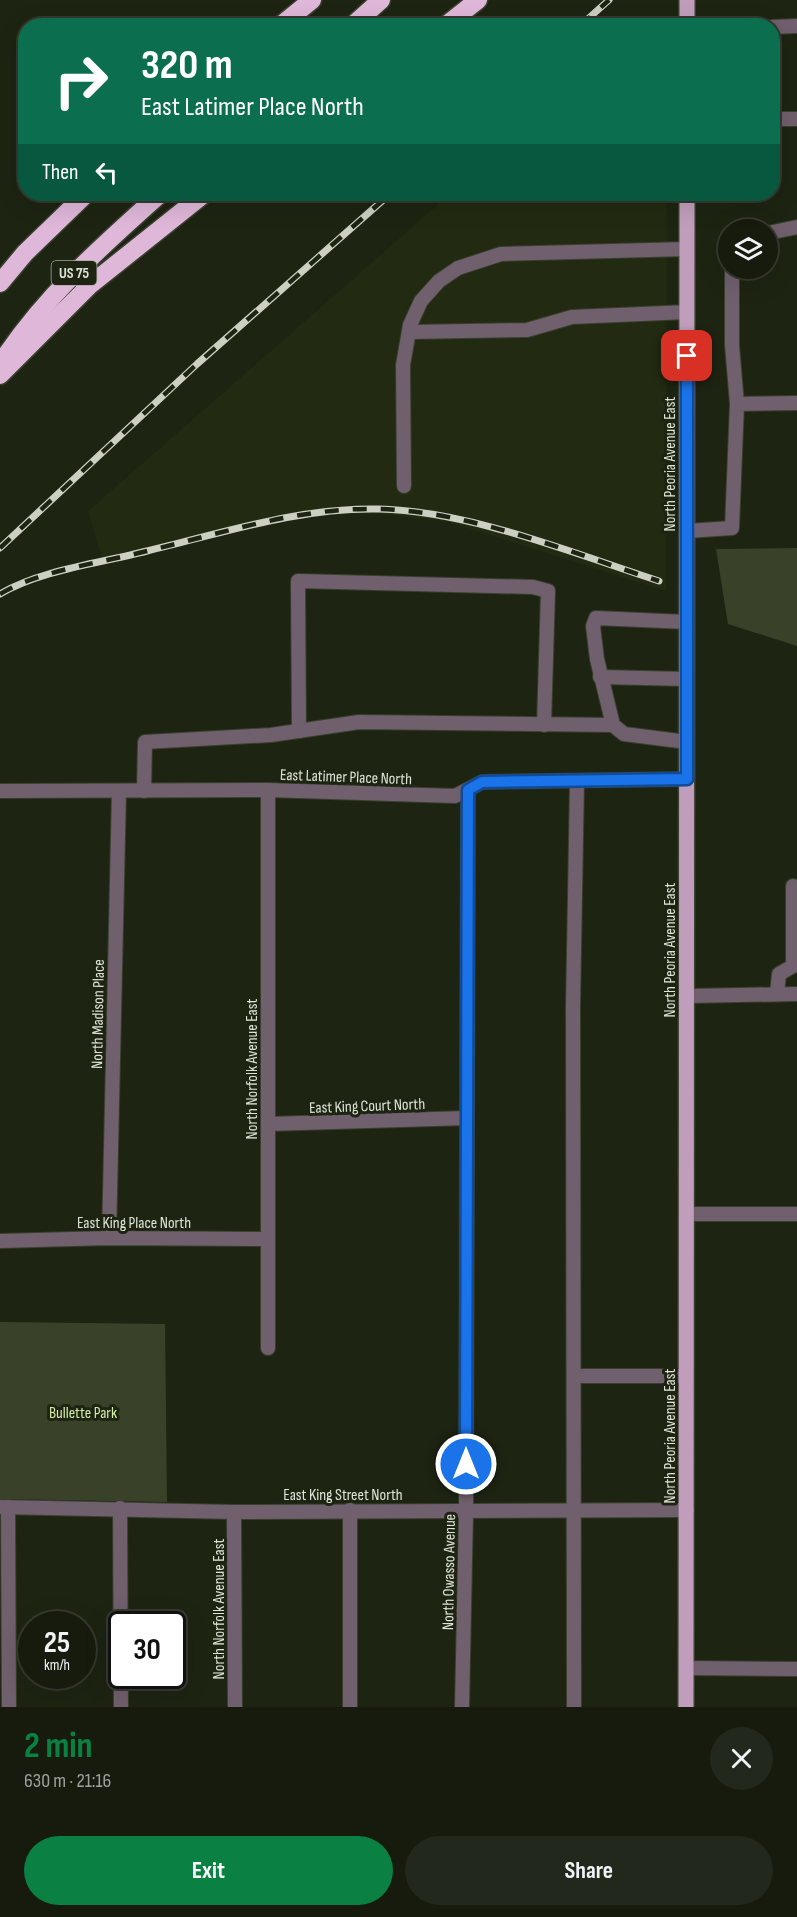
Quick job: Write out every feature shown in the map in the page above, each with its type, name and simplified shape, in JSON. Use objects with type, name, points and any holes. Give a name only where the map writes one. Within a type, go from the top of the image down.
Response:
[{"type":"highway","points":[[286,18],[301,0]]},
{"type":"highway","points":[[289,18],[312,0]]},
{"type":"highway","points":[[361,18],[381,0]]},
{"type":"highway","points":[[455,18],[478,0]]},
{"type":"highway","name":"US 75","points":[[0,283],[25,253],[79,201]]},
{"type":"highway","name":"US 75","points":[[0,364],[37,313],[69,277],[152,201]]},
{"type":"highway","points":[[0,375],[90,285],[195,201]]},
{"type":"main road","points":[[687,0],[687,18]]},
{"type":"main road","name":"North Peoria Avenue East","points":[[686,1707],[687,201]]},
{"type":"street","points":[[780,27],[797,26]]},
{"type":"street","points":[[780,119],[797,119]]},
{"type":"street","points":[[778,231],[797,227]]},
{"type":"street","points":[[404,486],[404,365],[409,332],[421,302],[439,281],[458,268],[501,254],[687,249]]},
{"type":"street","points":[[687,531],[732,528],[737,404],[732,345],[732,279]]},
{"type":"street","points":[[409,332],[527,330],[572,317],[687,312]]},
{"type":"street","points":[[737,404],[797,403]]},
{"type":"street","points":[[299,731],[298,581],[533,587],[548,591],[544,725]]},
{"type":"street","points":[[687,622],[596,618],[593,626],[600,677],[613,724],[624,734],[687,742]]},
{"type":"street","points":[[600,677],[687,679]]},
{"type":"street","points":[[144,791],[146,742],[299,731],[359,722],[613,724]]},
{"type":"street","name":"East Latimer Place North","points":[[0,791],[268,790],[455,796],[482,782],[687,779]]},
{"type":"street","points":[[574,1707],[576,1509],[573,1006],[577,781]]},
{"type":"street","name":"North Norfolk Avenue East","points":[[268,790],[268,1348]]},
{"type":"street","name":"North Owasso Avenue","points":[[462,1707],[466,1511],[468,790]]},
{"type":"street","name":"North Madison Place","points":[[109,1238],[119,791]]},
{"type":"street","points":[[777,994],[779,974],[793,966],[793,886]]},
{"type":"street","points":[[687,996],[797,994]]},
{"type":"street","name":"East King Court North","points":[[268,1124],[467,1118]]},
{"type":"street","points":[[686,1214],[797,1214]]},
{"type":"street","name":"East King Place North","points":[[0,1241],[109,1238],[268,1239]]},
{"type":"street","points":[[575,1376],[686,1376]]},
{"type":"street","points":[[4,1507],[9,1707]]},
{"type":"street","name":"East King Street North","points":[[4,1507],[234,1512],[687,1510]]},
{"type":"street","points":[[120,1508],[121,1707]]},
{"type":"street","points":[[350,1510],[350,1707]]},
{"type":"street","name":"North Norfolk Avenue East","points":[[234,1512],[235,1707]]},
{"type":"street","points":[[686,1668],[797,1669]]},
{"type":"shaded area","points":[[442,201],[667,201],[666,591],[449,522],[380,514],[342,514],[289,520],[104,565],[88,511]]},
{"type":"green space","points":[[797,548],[797,646],[728,624],[716,549]]},
{"type":"green space","name":"Bullette Park","points":[[0,1322],[165,1324],[167,1502],[0,1499]]},
{"type":"railway","points":[[589,18],[609,0]]},
{"type":"railway","points":[[0,548],[197,364],[382,201]]},
{"type":"railway","points":[[0,594],[33,579],[71,568],[262,522],[349,509],[414,512],[485,525],[659,581]]},
{"type":"route","points":[[466,1464],[468,790],[482,782],[687,779],[687,356]]}]
